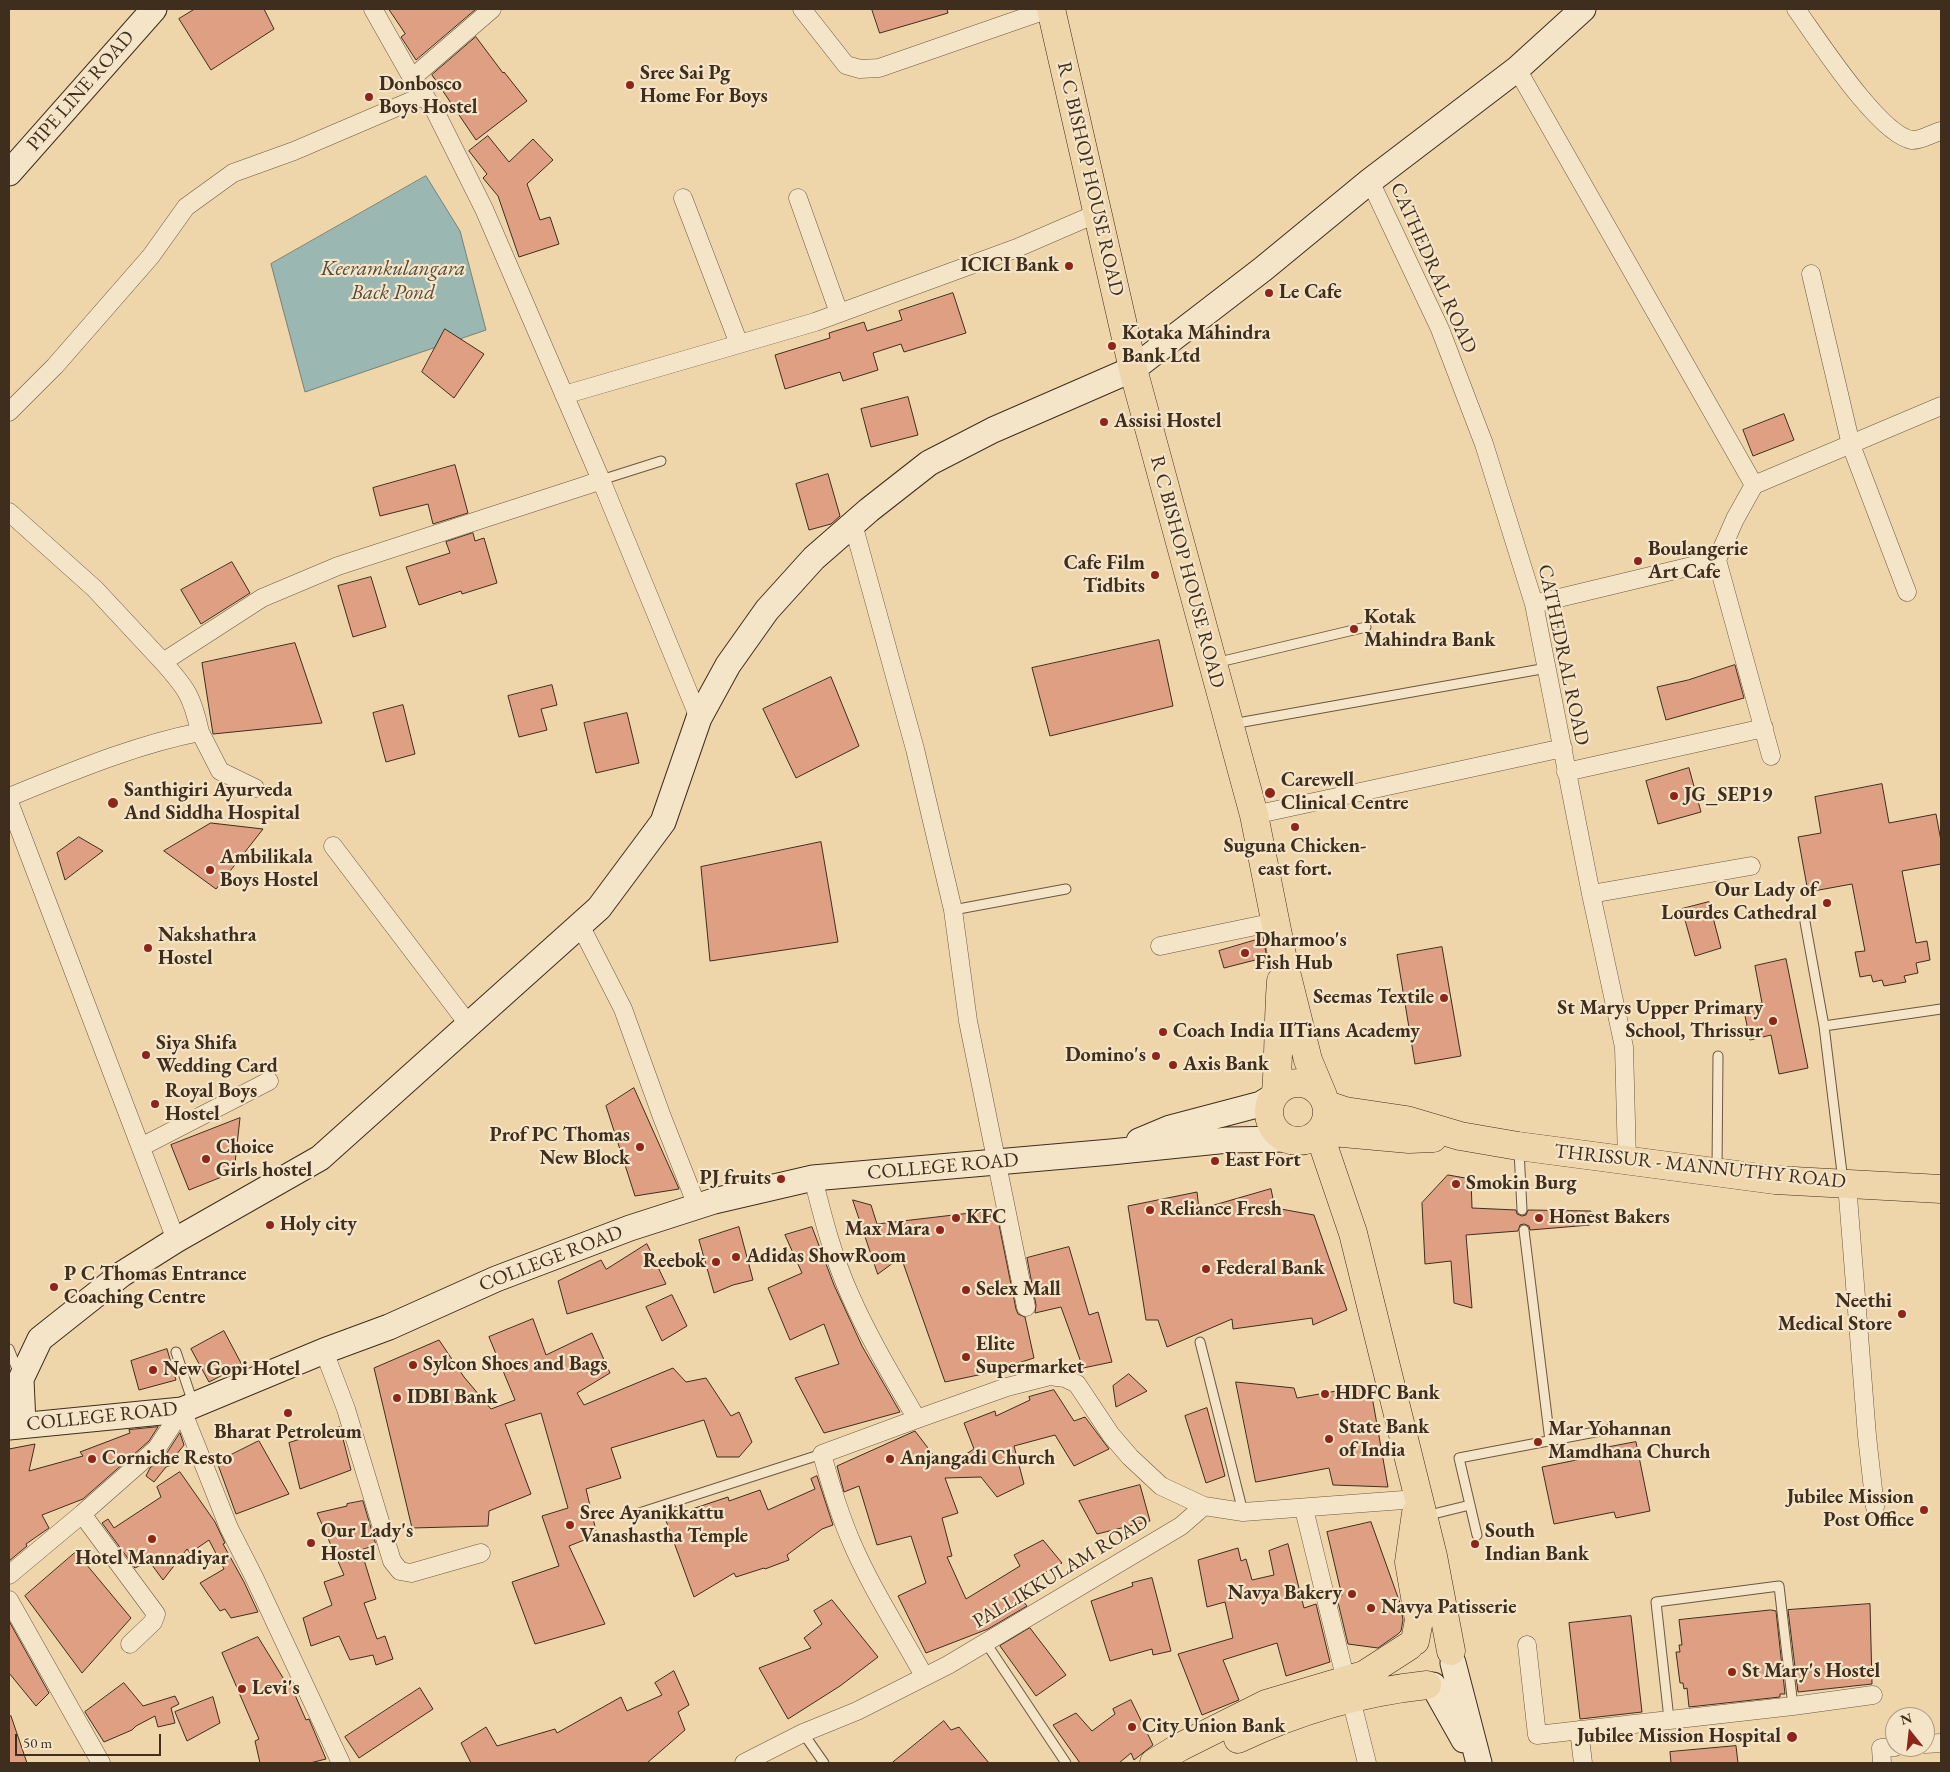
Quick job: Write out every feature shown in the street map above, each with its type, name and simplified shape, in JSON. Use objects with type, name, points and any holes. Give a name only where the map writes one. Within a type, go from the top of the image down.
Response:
[{"type":"main road","name":"R C BISHOP HOUSE ROAD","points":[[1050,9],[1132,369],[1254,815],[1283,960]]},
{"type":"main road","points":[[1283,960],[1277,1026],[1278,1075],[1275,1095],[1269,1105],[1270,1120],[1278,1134],[1312,1124]]},
{"type":"main road","points":[[1154,1763],[1180,1746],[1266,1704],[1348,1690],[1394,1689],[1430,1685],[1442,1681],[1447,1676],[1452,1657],[1433,1556],[1386,1362],[1368,1299],[1354,1233],[1312,1124],[1308,1060],[1283,960]]},
{"type":"main road","name":"THRISSUR - MANNUTHY ROAD","points":[[1275,1095],[1282,1087],[1300,1083],[1309,1085],[1312,1124],[1345,1111],[1406,1120],[1460,1136],[1518,1146],[1775,1180],[1941,1189]]},
{"type":"main road","points":[[1420,1508],[1410,1562],[1418,1620],[1412,1644],[1404,1660],[1408,1674],[1414,1680],[1430,1685]]},
{"type":"main road","points":[[1189,1763],[1271,1723],[1348,1690],[1372,1670],[1412,1644],[1431,1637],[1439,1639],[1446,1644],[1452,1657]]},
{"type":"street","name":"PIPE LINE ROAD","points":[[9,173],[154,9]]},
{"type":"street","points":[[374,9],[412,78],[435,111],[484,209],[601,480],[699,718]]},
{"type":"street","points":[[412,78],[492,9]]},
{"type":"street","points":[[802,9],[846,65],[860,69],[879,68],[1050,9]]},
{"type":"street","points":[[16,1426],[21,1379],[40,1339],[122,1274],[176,1240],[320,1158],[600,908],[663,822],[699,718],[728,665],[767,610],[814,558],[853,524],[929,464],[993,430],[1132,369],[1517,69],[1583,9]]},
{"type":"street","points":[[1796,9],[1866,103],[1896,134],[1914,140],[1941,130]]},
{"type":"street","points":[[1517,69],[1754,485]]},
{"type":"street","points":[[9,412],[55,366],[151,256],[186,207],[233,173],[294,151],[425,95]]},
{"type":"street","name":"CATHEDRAL ROAD","points":[[1370,182],[1440,329],[1484,444],[1534,604],[1563,748],[1566,772],[1624,1048],[1627,1160]]},
{"type":"street","points":[[683,198],[739,344]]},
{"type":"street","points":[[798,198],[839,313]]},
{"type":"street","points":[[564,395],[815,322],[1017,248],[1098,214]]},
{"type":"street","points":[[1811,274],[1851,445],[1907,592]]},
{"type":"street","points":[[1771,756],[1717,560],[1735,519],[1754,485],[1941,406]]},
{"type":"street","points":[[163,662],[262,598],[338,566],[601,480]]},
{"type":"street","points":[[9,512],[95,589],[183,684],[194,704],[200,732],[220,771],[255,788]]},
{"type":"street","points":[[853,524],[915,749],[953,910],[968,1021],[1026,1307]]},
{"type":"street","points":[[1534,604],[1717,560]]},
{"type":"street","points":[[1566,772],[1764,728]]},
{"type":"street","points":[[9,797],[70,772],[164,739],[200,732]]},
{"type":"street","points":[[1254,815],[1563,748]]},
{"type":"street","points":[[9,802],[12,823],[176,1240]]},
{"type":"street","points":[[333,846],[469,1025]]},
{"type":"street","points":[[1591,894],[1750,866]]},
{"type":"street","points":[[1160,946],[1275,922]]},
{"type":"street","points":[[580,925],[623,1009],[662,1118],[698,1206]]},
{"type":"street","points":[[141,1147],[270,1081]]},
{"type":"street","points":[[1111,1152],[1170,1128],[1261,1104],[1275,1095]]},
{"type":"street","name":"COLLEGE ROAD","points":[[16,1426],[188,1408],[324,1351],[389,1327],[505,1275],[630,1228],[714,1201],[813,1178],[998,1163],[1228,1140],[1312,1124]]},
{"type":"street","points":[[813,1178],[826,1230],[849,1293],[871,1340],[917,1419]]},
{"type":"street","points":[[1845,1184],[1866,1436],[1875,1507]]},
{"type":"street","points":[[324,1351],[346,1408],[392,1561],[400,1571],[411,1573],[480,1553]]},
{"type":"street","points":[[924,1676],[868,1577],[850,1541],[830,1484],[822,1454],[1007,1387],[1050,1376],[1065,1378],[1077,1384],[1111,1435],[1161,1486],[1204,1506],[1243,1512],[1304,1509],[1420,1508]]},
{"type":"street","points":[[9,1575],[157,1448],[188,1408]]},
{"type":"street","points":[[188,1408],[229,1528],[341,1763]]},
{"type":"street","name":"PALLIKKULAM ROAD","points":[[744,1763],[804,1733],[857,1711],[948,1665],[1180,1526],[1204,1506]]},
{"type":"street","points":[[1304,1509],[1367,1763]]},
{"type":"street","points":[[82,1514],[156,1614],[153,1622],[130,1644]]},
{"type":"street","points":[[9,1600],[101,1763]]},
{"type":"street","points":[[1527,1645],[1536,1735],[1793,1706],[1873,1694]]},
{"type":"street","points":[[1452,1657],[1479,1763]]},
{"type":"street","points":[[1430,1685],[1479,1763]]},
{"type":"street","points":[[1579,1730],[1582,1763]]},
{"type":"street","points":[[1882,1763],[1881,1748],[1885,1748]]},
{"type":"lane","points":[[601,480],[660,461]]},
{"type":"lane","points":[[1212,664],[1366,627]]},
{"type":"lane","points":[[1228,724],[1547,668]]},
{"type":"lane","points":[[953,910],[1066,889]]},
{"type":"lane","points":[[1805,922],[1824,1026],[1845,1184]]},
{"type":"lane","points":[[1824,1026],[1941,1009]]},
{"type":"lane","points":[[1717,1172],[1718,1056]]},
{"type":"lane","points":[[1518,1146],[1522,1210]]},
{"type":"lane","points":[[1524,1230],[1550,1440]]},
{"type":"lane","points":[[1200,1342],[1243,1512]]},
{"type":"lane","points":[[9,1349],[21,1379]]},
{"type":"lane","points":[[176,1352],[188,1408]]},
{"type":"lane","points":[[1477,1535],[1459,1458],[1611,1429]]},
{"type":"lane","points":[[633,1515],[822,1454]]},
{"type":"lane","points":[[1420,1508],[1470,1505]]},
{"type":"lane","points":[[1669,1719],[1656,1602],[1779,1586],[1793,1706]]},
{"type":"lane","points":[[986,1642],[1066,1763]]},
{"type":"lane","points":[[804,1733],[824,1763]]},
{"type":"water","name":"Keeramkulangara Back Pond","points":[[426,176],[460,231],[486,330],[305,392],[271,264]]},
{"type":"building","points":[[195,9],[264,9],[274,29],[211,70],[179,19]]},
{"type":"building","points":[[389,9],[476,9],[416,60],[401,37],[405,34]]},
{"type":"building","points":[[872,9],[947,9],[948,13],[880,33]]},
{"type":"building","points":[[476,37],[527,101],[476,140],[432,75]]},
{"type":"building","points":[[488,136],[509,162],[533,139],[553,160],[527,184],[540,220],[550,217],[559,244],[519,257],[498,196],[483,178],[487,174],[469,151]]},
{"type":"building","points":[[953,293],[966,333],[904,352],[901,344],[873,353],[878,370],[843,381],[840,372],[785,389],[775,355],[830,338],[829,333],[864,322],[867,331],[902,320],[899,311]]},
{"type":"building","points":[[445,329],[484,354],[454,398],[422,372]]},
{"type":"building","points":[[908,397],[918,435],[871,447],[861,409]]},
{"type":"building","points":[[1784,414],[1794,440],[1753,456],[1743,430]]},
{"type":"building","points":[[455,465],[468,513],[433,524],[428,504],[380,516],[373,488]]},
{"type":"building","points":[[828,474],[840,516],[831,524],[809,530],[796,484]]},
{"type":"building","points":[[473,533],[475,541],[484,538],[497,583],[462,594],[461,591],[419,605],[406,567],[450,553],[446,542]]},
{"type":"building","points":[[232,562],[250,593],[201,624],[181,590]]},
{"type":"building","points":[[371,577],[386,627],[353,637],[338,586]]},
{"type":"building","points":[[1159,640],[1173,706],[1050,736],[1032,668]]},
{"type":"building","points":[[295,643],[322,723],[213,734],[202,663]]},
{"type":"building","points":[[1735,665],[1744,698],[1666,720],[1657,687],[1688,680]]},
{"type":"building","points":[[831,677],[859,746],[796,778],[763,709]]},
{"type":"building","points":[[552,685],[557,705],[541,709],[547,730],[519,737],[508,696]]},
{"type":"building","points":[[403,705],[415,754],[386,762],[373,713]]},
{"type":"building","points":[[627,713],[639,763],[596,773],[584,723]]},
{"type":"building","name":"JG_SEP19","points":[[1689,768],[1701,812],[1658,824],[1646,781]]},
{"type":"building","points":[[1882,784],[1889,823],[1936,814],[1941,841],[1941,864],[1902,871],[1916,943],[1927,941],[1930,960],[1916,963],[1918,973],[1904,976],[1906,982],[1884,986],[1882,980],[1873,982],[1871,975],[1860,977],[1855,952],[1865,951],[1852,884],[1808,892],[1798,837],[1821,833],[1815,797]]},
{"type":"building","name":"Ambilikala Boys Hostel","points":[[211,823],[263,829],[216,889],[164,851]]},
{"type":"building","points":[[79,837],[103,851],[65,880],[57,853]]},
{"type":"building","points":[[821,842],[838,942],[710,961],[701,867]]},
{"type":"building","points":[[1709,902],[1721,948],[1695,956],[1682,909]]},
{"type":"building","name":"Dharmoo's Fish Hub","points":[[1263,938],[1267,957],[1224,968],[1219,951]]},
{"type":"building","points":[[1442,947],[1461,1056],[1415,1064],[1397,955]]},
{"type":"building","name":"St Marys Upper Primary School, Thrissur","points":[[1786,959],[1808,1068],[1779,1074],[1771,1035],[1750,1040],[1743,1006],[1762,1003],[1755,966]]},
{"type":"building","name":"Prof PC Thomas New Block","points":[[634,1088],[679,1189],[635,1196],[606,1106]]},
{"type":"building","name":"Choice Girls hostel","points":[[240,1118],[234,1172],[189,1190],[171,1145]]},
{"type":"building","points":[[1448,1175],[1471,1179],[1472,1208],[1516,1210],[1517,1214],[1522,1216],[1526,1215],[1528,1210],[1591,1211],[1590,1225],[1530,1230],[1529,1226],[1524,1224],[1520,1225],[1518,1231],[1466,1235],[1472,1308],[1454,1303],[1451,1261],[1425,1264],[1422,1203]]},
{"type":"building","points":[[1271,1189],[1275,1208],[1314,1215],[1347,1310],[1313,1325],[1312,1318],[1233,1329],[1232,1319],[1167,1347],[1158,1320],[1146,1320],[1128,1206],[1197,1192],[1199,1209]]},
{"type":"building","name":"Selex Mall","points":[[853,1200],[871,1205],[877,1224],[996,1210],[1016,1309],[1018,1314],[1025,1317],[1034,1358],[983,1374],[945,1382],[901,1257],[878,1274]]},
{"type":"building","points":[[739,1227],[753,1280],[733,1285],[714,1293],[699,1240]]},
{"type":"building","points":[[812,1227],[834,1285],[862,1346],[900,1412],[824,1433],[795,1378],[839,1364],[824,1324],[790,1340],[768,1288],[802,1273],[785,1235]]},
{"type":"building","points":[[647,1244],[666,1284],[567,1314],[558,1281],[601,1260],[606,1269]]},
{"type":"building","points":[[1069,1247],[1089,1315],[1098,1312],[1112,1362],[1083,1368],[1061,1307],[1035,1313],[1036,1305],[1027,1258]]},
{"type":"building","points":[[672,1295],[687,1326],[662,1341],[646,1307]]},
{"type":"building","points":[[533,1319],[546,1355],[592,1333],[610,1373],[577,1393],[584,1405],[673,1368],[686,1382],[706,1378],[731,1416],[739,1412],[752,1442],[739,1457],[717,1457],[704,1420],[611,1448],[621,1478],[586,1489],[597,1535],[569,1546],[605,1624],[535,1644],[512,1582],[559,1566],[542,1516],[568,1508],[541,1413],[505,1424],[531,1494],[489,1511],[488,1526],[412,1528],[374,1368],[439,1340],[464,1377],[491,1409],[515,1400],[489,1337]]},
{"type":"building","points":[[224,1331],[242,1365],[209,1382],[191,1349]]},
{"type":"building","name":"New Gopi Hotel","points":[[167,1349],[176,1380],[139,1390],[131,1361]]},
{"type":"building","points":[[1129,1374],[1147,1391],[1116,1407],[1113,1386]]},
{"type":"building","points":[[1236,1382],[1294,1388],[1297,1398],[1370,1385],[1388,1487],[1333,1485],[1329,1468],[1256,1482]]},
{"type":"building","points":[[1054,1390],[1074,1421],[1085,1417],[1109,1449],[1074,1466],[1055,1435],[1014,1446],[1024,1484],[997,1497],[981,1477],[945,1478],[958,1513],[942,1518],[952,1556],[947,1557],[966,1599],[1020,1566],[1014,1555],[1043,1540],[1062,1563],[1014,1590],[1027,1606],[988,1629],[926,1653],[898,1596],[926,1583],[911,1536],[877,1545],[859,1486],[844,1492],[837,1466],[915,1431],[941,1465],[955,1461],[974,1449],[964,1423],[995,1411],[996,1416],[1030,1400],[1029,1397]]},
{"type":"building","points":[[1207,1408],[1225,1476],[1206,1483],[1185,1416]]},
{"type":"building","points":[[158,1427],[149,1441],[83,1499],[42,1515],[49,1528],[26,1544],[27,1546],[9,1561],[9,1449],[35,1444],[29,1471],[83,1456],[80,1452],[130,1433],[129,1430]]},
{"type":"building","points":[[340,1427],[351,1470],[300,1489],[289,1443]]},
{"type":"building","points":[[180,1433],[184,1445],[172,1460],[175,1464],[166,1467],[154,1482],[146,1476],[150,1468],[166,1454]]},
{"type":"building","points":[[259,1441],[289,1494],[236,1514],[217,1462]]},
{"type":"building","points":[[1636,1442],[1650,1511],[1616,1518],[1614,1512],[1554,1524],[1542,1467],[1601,1455],[1599,1449]]},
{"type":"building","points":[[180,1472],[215,1522],[225,1543],[223,1544],[258,1612],[231,1618],[225,1609],[220,1611],[200,1583],[224,1569],[209,1540],[190,1553],[187,1549],[163,1580],[149,1561],[135,1568],[102,1523],[108,1519],[114,1528],[161,1497],[157,1487]]},
{"type":"building","points":[[817,1476],[833,1525],[822,1529],[787,1555],[789,1560],[736,1577],[734,1573],[694,1597],[665,1518],[728,1497],[729,1501],[760,1490],[768,1510],[815,1489],[811,1479]]},
{"type":"building","points":[[1140,1485],[1150,1521],[1097,1534],[1079,1501]]},
{"type":"building","points":[[363,1501],[376,1545],[361,1550],[376,1599],[364,1603],[377,1639],[385,1636],[393,1659],[376,1665],[373,1655],[350,1660],[339,1636],[311,1646],[303,1618],[332,1605],[324,1582],[344,1575],[317,1513]]},
{"type":"building","points":[[1371,1522],[1400,1603],[1403,1620],[1401,1631],[1378,1648],[1348,1644],[1337,1598],[1342,1596],[1327,1532]]},
{"type":"building","points":[[1288,1544],[1304,1608],[1316,1604],[1330,1662],[1286,1676],[1277,1643],[1223,1660],[1239,1700],[1202,1715],[1178,1654],[1233,1638],[1225,1602],[1207,1607],[1198,1560],[1238,1548],[1241,1561],[1246,1559],[1252,1580],[1274,1575],[1269,1551]]},
{"type":"building","points":[[76,1552],[131,1618],[82,1673],[25,1596]]},
{"type":"building","points":[[1152,1578],[1171,1651],[1153,1655],[1152,1649],[1110,1661],[1091,1601],[1133,1586],[1132,1583]]},
{"type":"building","points":[[832,1600],[878,1657],[840,1686],[788,1719],[759,1668],[811,1648],[804,1638],[822,1624],[814,1611]]},
{"type":"building","points":[[1870,1604],[1872,1684],[1798,1692],[1788,1610]]},
{"type":"building","name":"Jubilee Mission Hospital","points":[[1776,1611],[1785,1694],[1780,1694],[1780,1697],[1689,1707],[1687,1688],[1684,1689],[1683,1683],[1680,1683],[1676,1652],[1680,1652],[1679,1645],[1682,1645],[1679,1620]]},
{"type":"building","points":[[1631,1616],[1642,1712],[1580,1719],[1569,1623]]},
{"type":"building","points":[[9,1621],[49,1693],[36,1706],[9,1673]]},
{"type":"building","points":[[1030,1628],[1066,1675],[1036,1696],[1000,1646]]},
{"type":"building","points":[[258,1637],[285,1681],[288,1679],[306,1720],[309,1719],[326,1759],[310,1763],[260,1763],[255,1741],[259,1739],[222,1653]]},
{"type":"building","points":[[674,1671],[689,1705],[678,1712],[685,1730],[647,1763],[471,1763],[461,1743],[486,1727],[497,1746],[555,1729],[557,1733],[621,1697],[627,1711],[662,1695],[655,1683]]},
{"type":"building","points":[[124,1683],[143,1706],[175,1696],[179,1704],[171,1708],[175,1723],[158,1727],[155,1716],[132,1730],[104,1742],[85,1712]]},
{"type":"building","points":[[420,1688],[433,1709],[359,1758],[345,1737]]},
{"type":"building","points":[[213,1697],[220,1723],[187,1741],[175,1712]]},
{"type":"building","points":[[1131,1700],[1153,1745],[1134,1760],[1131,1753],[1119,1763],[1080,1763],[1053,1725],[1076,1713],[1092,1731],[1115,1714],[1113,1709]]},
{"type":"building","points":[[11,1716],[27,1763],[9,1763],[9,1717]]},
{"type":"building","points":[[944,1721],[951,1730],[959,1727],[989,1763],[892,1763]]},
{"type":"building","points":[[1736,1746],[1738,1763],[1671,1763],[1670,1752]]},
{"type":"place","name":"Sree Sai Pg Home For Boys","points":[[630,85]]},
{"type":"place","name":"Donbosco Boys Hostel","points":[[369,97]]},
{"type":"place","name":"ICICI Bank","points":[[1069,266]]},
{"type":"place","name":"Le Cafe","points":[[1269,293]]},
{"type":"place","name":"Kotaka Mahindra Bank Ltd","points":[[1112,346]]},
{"type":"place","name":"Assisi Hostel","points":[[1104,422]]},
{"type":"place","name":"Boulangerie Art Cafe","points":[[1638,561]]},
{"type":"place","name":"Cafe Film Tidbits","points":[[1155,575]]},
{"type":"place","name":"Kotak Mahindra Bank","points":[[1354,629]]},
{"type":"place","name":"Carewell Clinical Centre","points":[[1270,793]]},
{"type":"place","name":"JG_SEP19","points":[[1674,796]]},
{"type":"place","name":"Santhigiri Ayurveda And Siddha Hospital","points":[[113,803]]},
{"type":"place","name":"Suguna Chicken- east fort.","points":[[1295,827]]},
{"type":"place","name":"Ambilikala Boys Hostel","points":[[210,870]]},
{"type":"place","name":"Our Lady of Lourdes Cathedral","points":[[1827,903]]},
{"type":"place","name":"Nakshathra Hostel","points":[[148,948]]},
{"type":"place","name":"Dharmoo's Fish Hub","points":[[1245,953]]},
{"type":"place","name":"Seemas Textile","points":[[1444,998]]},
{"type":"place","name":"St Marys Upper Primary School, Thrissur","points":[[1773,1021]]},
{"type":"place","name":"Coach India IITians Academy","points":[[1163,1032]]},
{"type":"place","name":"Siya Shifa Wedding Card","points":[[146,1055]]},
{"type":"place","name":"Domino's","points":[[1156,1056]]},
{"type":"place","name":"Axis Bank","points":[[1173,1065]]},
{"type":"place","name":"Royal Boys Hostel","points":[[155,1104]]},
{"type":"place","name":"Prof PC Thomas New Block","points":[[640,1147]]},
{"type":"place","name":"Choice Girls hostel","points":[[206,1159]]},
{"type":"place","name":"East Fort","points":[[1215,1161]]},
{"type":"place","name":"PJ fruits","points":[[781,1179]]},
{"type":"place","name":"Smokin Burg","points":[[1456,1184]]},
{"type":"place","name":"Reliance Fresh","points":[[1150,1210]]},
{"type":"place","name":"KFC","points":[[956,1218]]},
{"type":"place","name":"Honest Bakers","points":[[1539,1218]]},
{"type":"place","name":"Holy city","points":[[270,1225]]},
{"type":"place","name":"Max Mara","points":[[940,1230]]},
{"type":"place","name":"Adidas ShowRoom","points":[[736,1257]]},
{"type":"place","name":"Reebok","points":[[716,1262]]},
{"type":"place","name":"Federal Bank","points":[[1206,1269]]},
{"type":"place","name":"P C Thomas Entrance Coaching Centre","points":[[54,1287]]},
{"type":"place","name":"Selex Mall","points":[[966,1290]]},
{"type":"place","name":"Neethi Medical Store","points":[[1902,1314]]},
{"type":"place","name":"Elite Supermarket","points":[[966,1357]]},
{"type":"place","name":"Sylcon Shoes and Bags","points":[[413,1365]]},
{"type":"place","name":"New Gopi Hotel","points":[[153,1370]]},
{"type":"place","name":"HDFC Bank","points":[[1325,1394]]},
{"type":"place","name":"IDBI Bank","points":[[397,1398]]},
{"type":"place","name":"Bharat Petroleum","points":[[288,1413]]},
{"type":"place","name":"State Bank of India","points":[[1329,1439]]},
{"type":"place","name":"Mar Yohannan Mamdhana Church","points":[[1538,1442]]},
{"type":"place","name":"Corniche Resto","points":[[92,1459]]},
{"type":"place","name":"Anjangadi Church","points":[[890,1459]]},
{"type":"place","name":"Jubilee Mission Post Office","points":[[1924,1510]]},
{"type":"place","name":"Sree Ayanikkattu Vanashastha Temple","points":[[570,1525]]},
{"type":"place","name":"Hotel Mannadiyar","points":[[152,1539]]},
{"type":"place","name":"Our Lady's Hostel","points":[[311,1543]]},
{"type":"place","name":"South Indian Bank","points":[[1475,1544]]},
{"type":"place","name":"Navya Bakery","points":[[1352,1594]]},
{"type":"place","name":"Navya Patisserie","points":[[1371,1608]]},
{"type":"place","name":"St Mary's Hostel","points":[[1732,1672]]},
{"type":"place","name":"Levi's","points":[[242,1689]]},
{"type":"place","name":"City Union Bank","points":[[1132,1727]]},
{"type":"place","name":"Jubilee Mission Hospital","points":[[1792,1737]]}]
